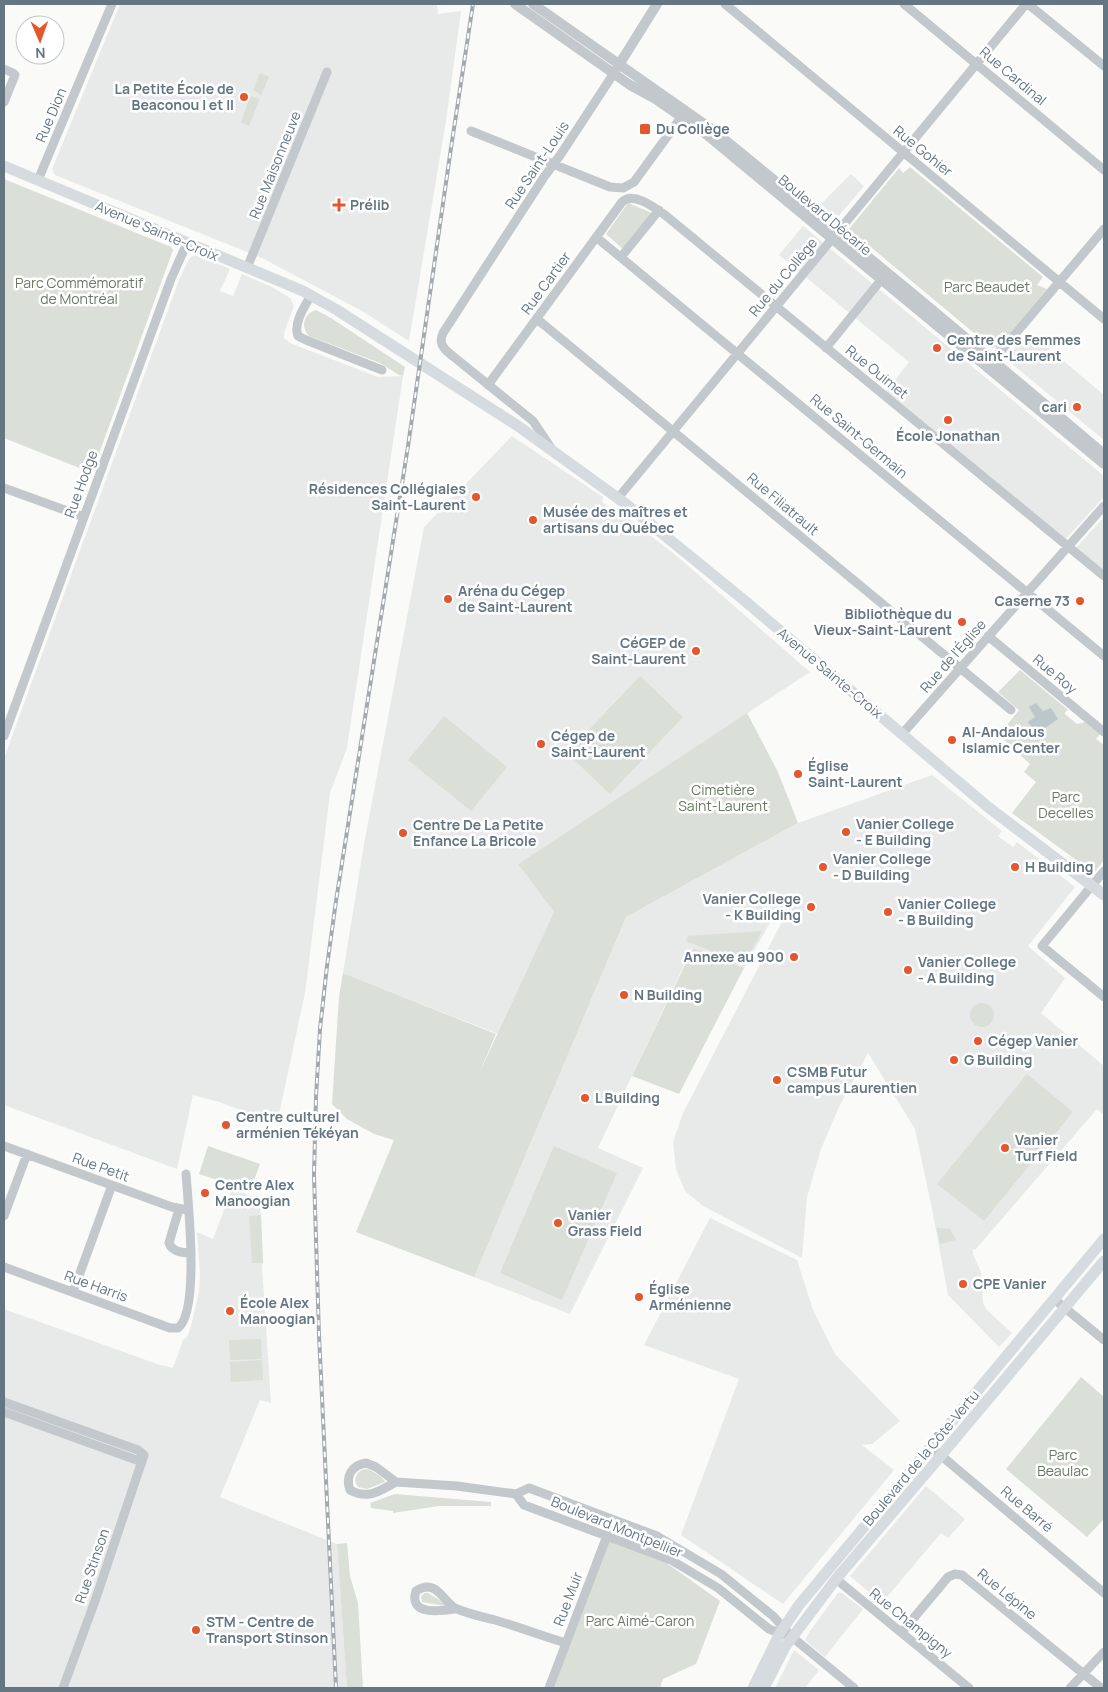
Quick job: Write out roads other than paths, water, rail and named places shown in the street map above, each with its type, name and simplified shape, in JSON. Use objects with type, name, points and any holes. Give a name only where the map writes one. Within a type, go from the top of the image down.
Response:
[{"type":"main road","name":"Avenue Sainte-Croix","points":[[4,166],[311,295],[518,426],[618,498],[745,601],[1002,818],[1104,895]]},
{"type":"main road","name":"Boulevard de la Côte-Vertu","points":[[753,1688],[781,1630],[804,1598],[1104,1239]]},
{"type":"main road","name":"Boulevard de la Côte-Vertu","points":[[764,1688],[782,1652],[836,1579],[1104,1261]]},
{"type":"street","name":"Rue Dion","points":[[38,180],[112,4]]},
{"type":"street","name":"Boulevard Décarie","points":[[515,4],[614,73],[713,130],[835,236],[1104,454]]},
{"type":"street","name":"Boulevard Décarie","points":[[533,4],[620,64],[684,114]]},
{"type":"street","name":"Rue Saint-Louis","points":[[441,342],[448,325],[620,64],[657,4]]},
{"type":"street","name":"Rue Gohier","points":[[725,4],[1104,319]]},
{"type":"street","name":"Rue Cardinal","points":[[904,4],[1104,170]]},
{"type":"street","name":"Rue du Collège","points":[[618,498],[672,430],[1027,4]]},
{"type":"street","points":[[1027,4],[1104,66]]},
{"type":"street","points":[[4,69],[13,72],[15,75],[4,102]]},
{"type":"street","name":"Rue Maisonneuve","points":[[247,268],[327,72]]},
{"type":"street","points":[[471,131],[610,187],[623,188],[634,182],[684,114]]},
{"type":"street","name":"Rue Ouimet","points":[[626,198],[635,198],[659,210],[1104,576]]},
{"type":"street","name":"Rue Cartier","points":[[488,385],[626,198]]},
{"type":"street","points":[[621,257],[659,210]]},
{"type":"street","points":[[991,364],[1104,229]]},
{"type":"street","name":"Boulevard Décarie","points":[[835,236],[881,280],[991,364],[1104,464]]},
{"type":"street","name":"Rue Saint-Germain","points":[[596,237],[1104,656]]},
{"type":"street","name":"Rue Hodge","points":[[4,736],[171,278],[187,243]]},
{"type":"street","points":[[826,348],[881,280]]},
{"type":"street","points":[[311,295],[299,319],[296,330],[298,336],[382,370]]},
{"type":"street","name":"Rue Filiatrault","points":[[537,319],[1011,710]]},
{"type":"street","name":"Avenue Sainte-Croix","points":[[441,342],[449,353],[534,422],[554,452]]},
{"type":"street","points":[[4,488],[84,517]]},
{"type":"street","name":"Rue de l'Église","points":[[902,734],[1104,506]]},
{"type":"street","name":"Rue Roy","points":[[988,636],[1104,732]]},
{"type":"street","points":[[1104,871],[1042,946],[1104,997]]},
{"type":"street","name":"Rue Petit","points":[[4,1146],[112,1186],[184,1210]]},
{"type":"street","points":[[4,1216],[27,1154]]},
{"type":"street","points":[[184,1210],[169,1244],[180,1252],[191,1253],[184,1210],[186,1174]]},
{"type":"street","points":[[73,1292],[112,1186]]},
{"type":"street","name":"Rue Harris","points":[[4,1266],[170,1328],[178,1328],[184,1322],[191,1293],[191,1253]]},
{"type":"street","points":[[1054,1299],[1104,1340]]},
{"type":"street","name":"Rue Stinson","points":[[4,1402],[143,1452],[144,1456],[95,1601],[62,1688]]},
{"type":"street","points":[[4,1412],[142,1462]]},
{"type":"street","name":"Rue Barré","points":[[931,1447],[1104,1593]]},
{"type":"street","name":"Boulevard Montpellier","points":[[396,1482],[376,1467],[366,1463],[356,1466],[348,1480],[350,1490],[363,1495],[377,1492],[396,1482],[482,1488],[516,1494],[529,1488],[657,1536],[721,1574],[773,1616],[781,1630]]},
{"type":"street","name":"Boulevard Montpellier","points":[[516,1494],[524,1505],[672,1560],[718,1588],[769,1629],[781,1630],[792,1637]]},
{"type":"street","name":"Rue Muir","points":[[549,1688],[613,1520]]},
{"type":"street","name":"Rue Lépine","points":[[902,1632],[948,1577],[955,1574],[962,1575],[1101,1688]]},
{"type":"street","name":"Rue Champigny","points":[[836,1579],[969,1688]]},
{"type":"street","points":[[455,1609],[566,1644]]},
{"type":"street","points":[[792,1637],[854,1688]]},
{"type":"street","points":[[1070,1688],[1104,1652]]},
{"type":"railway","points":[[336,1688],[319,1335],[314,1175],[320,1029],[336,901],[408,446],[473,4]]},
{"type":"place","name":"La Petite École de Beaconou I et II","points":[[244,97]]},
{"type":"place","name":"Du Collège","points":[[645,129]]},
{"type":"place","name":"Prélib","points":[[339,205]]},
{"type":"place","name":"Centre des Femmes de Saint-Laurent","points":[[937,348]]},
{"type":"place","name":"cari","points":[[1077,407]]},
{"type":"place","name":"École Jonathan","points":[[948,420]]},
{"type":"place","name":"Résidences Collégiales Saint-Laurent","points":[[476,497]]},
{"type":"place","name":"Musée des maîtres et artisans du Québec","points":[[533,520]]},
{"type":"place","name":"Aréna du Cégep de Saint-Laurent","points":[[448,599]]},
{"type":"place","name":"Caserne 73","points":[[1080,601]]},
{"type":"place","name":"Bibliothèque du Vieux-Saint-Laurent","points":[[962,622]]},
{"type":"place","name":"CéGEP de Saint-Laurent","points":[[696,651]]},
{"type":"place","name":"Al-Andalous Islamic Center","points":[[952,740]]},
{"type":"place","name":"Cégep de Saint-Laurent","points":[[541,744]]},
{"type":"place","name":"Église Saint-Laurent","points":[[798,774]]},
{"type":"place","name":"Vanier College - E Building","points":[[846,832]]},
{"type":"place","name":"Centre De La Petite Enfance La Bricole","points":[[403,833]]},
{"type":"place","name":"Vanier College - D Building","points":[[823,867]]},
{"type":"place","name":"H Building","points":[[1015,867]]},
{"type":"place","name":"Vanier College - K Building","points":[[811,907]]},
{"type":"place","name":"Vanier College - B Building","points":[[888,912]]},
{"type":"place","name":"Annexe au 900","points":[[794,957]]},
{"type":"place","name":"Vanier College - A Building","points":[[908,970]]},
{"type":"place","name":"N Building","points":[[624,995]]},
{"type":"place","name":"Cégep Vanier","points":[[978,1041]]},
{"type":"place","name":"G Building","points":[[954,1060]]},
{"type":"place","name":"CSMB Futur campus Laurentien","points":[[777,1080]]},
{"type":"place","name":"L Building","points":[[585,1098]]},
{"type":"place","name":"Centre culturel arménien Tékéyan","points":[[226,1125]]},
{"type":"place","name":"Vanier Turf Field","points":[[1005,1148]]},
{"type":"place","name":"Centre Alex Manoogian","points":[[205,1193]]},
{"type":"place","name":"Vanier Grass Field","points":[[558,1223]]},
{"type":"place","name":"CPE Vanier","points":[[963,1284]]},
{"type":"place","name":"Église Arménienne","points":[[639,1297]]},
{"type":"place","name":"École Alex Manoogian","points":[[230,1311]]},
{"type":"place","name":"STM - Centre de Transport Stinson","points":[[196,1630]]},
{"type":"park label","name":"Parc Beaudet","points":[[987,287]]},
{"type":"park label","name":"Parc Commémoratif de Montréal","points":[[79,292]]},
{"type":"park label","name":"Cimetière Saint-Laurent","points":[[723,798]]},
{"type":"park label","name":"Parc Decelles","points":[[1066,806]]},
{"type":"park label","name":"Parc Beaulac","points":[[1063,1464]]},
{"type":"park label","name":"Parc Aimé-Caron","points":[[640,1621]]}]
